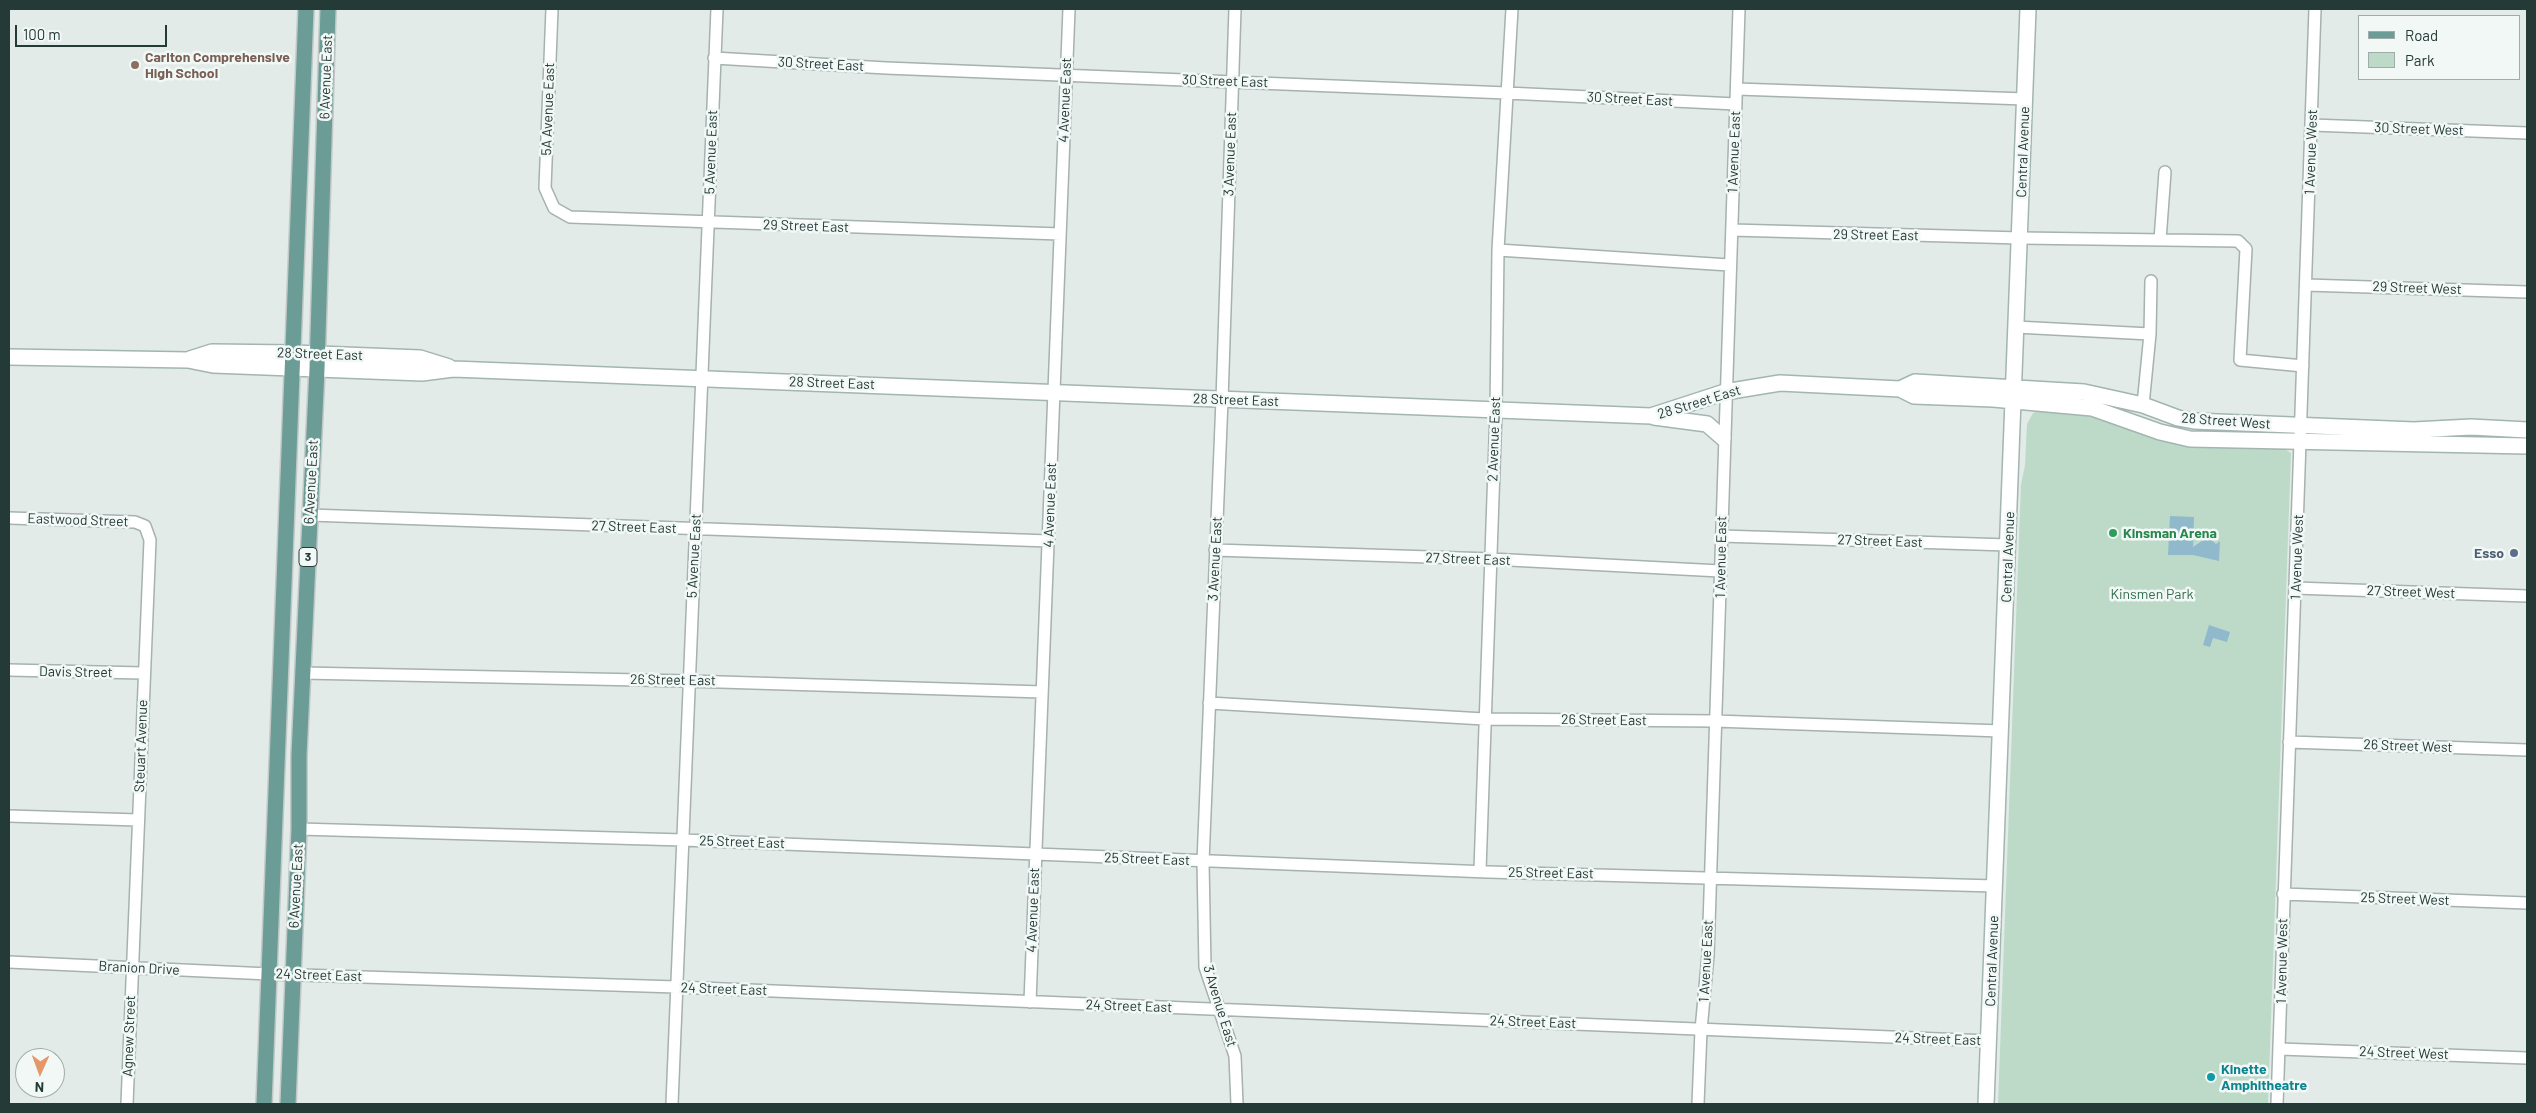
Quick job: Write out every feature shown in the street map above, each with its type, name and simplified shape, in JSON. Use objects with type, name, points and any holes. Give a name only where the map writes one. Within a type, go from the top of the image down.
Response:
[{"type":"main road","name":"6 Avenue East","points":[[264,1104],[306,9]]},
{"type":"main road","name":"6 Avenue East","points":[[288,1104],[299,829],[299,755],[317,361],[328,9]]},
{"type":"street","name":"5A Avenue East","points":[[552,9],[545,188],[554,208]]},
{"type":"street","name":"5 Avenue East","points":[[672,1104],[717,9]]},
{"type":"street","name":"4 Avenue East","points":[[1030,1002],[1069,9]]},
{"type":"street","name":"3 Avenue East","points":[[1235,9],[1222,400],[1208,703],[1203,862],[1205,967],[1235,1056],[1236,1104]]},
{"type":"street","name":"2 Avenue East","points":[[1480,870],[1496,411],[1498,250],[1512,9]]},
{"type":"street","name":"1 Avenue East","points":[[1698,1104],[1701,1030],[1708,955],[1724,392],[1732,230],[1739,9]]},
{"type":"street","name":"Central Avenue","points":[[1986,1104],[2028,9]]},
{"type":"street","name":"1 Avenue West","points":[[2278,1104],[2283,894],[2316,9]]},
{"type":"street","name":"30 Street East","points":[[714,58],[886,68],[1066,74],[1736,104]]},
{"type":"street","points":[[1736,89],[2025,99]]},
{"type":"street","name":"30 Street West","points":[[2312,125],[2527,133]]},
{"type":"street","points":[[2160,240],[2165,172]]},
{"type":"street","name":"29 Street East","points":[[554,208],[570,217],[1060,234]]},
{"type":"street","name":"29 Street East","points":[[1732,230],[2020,238],[2238,241],[2246,249],[2240,360],[2303,366]]},
{"type":"street","points":[[1498,250],[1729,265]]},
{"type":"street","points":[[2143,405],[2150,334],[2152,281]]},
{"type":"street","name":"29 Street West","points":[[2306,285],[2527,292]]},
{"type":"street","points":[[2016,328],[2150,334]]},
{"type":"street","name":"28 Street East","points":[[9,357],[188,360],[212,352],[422,373],[452,369],[1650,416],[1724,392],[1780,383],[1900,389],[1914,396],[2014,394]]},
{"type":"street","name":"28 Street West","points":[[2014,394],[2036,390],[2084,392],[2143,405],[2178,418],[2194,421],[2414,430],[2471,427],[2527,430]]},
{"type":"street","name":"28 Street West","points":[[2014,394],[2092,408],[2178,438],[2527,446]]},
{"type":"street","points":[[1650,416],[1707,424],[1724,438]]},
{"type":"street","name":"27 Street East","points":[[310,515],[1049,541]]},
{"type":"street","name":"Eastwood Street","points":[[9,518],[135,522],[145,526]]},
{"type":"street","name":"Steuart Avenue","points":[[132,967],[150,540],[145,526]]},
{"type":"street","name":"27 Street East","points":[[1721,536],[2008,545]]},
{"type":"street","name":"27 Street East","points":[[1215,550],[1720,571]]},
{"type":"street","name":"27 Street West","points":[[2295,588],[2527,596]]},
{"type":"street","name":"Davis Street","points":[[9,670],[143,673]]},
{"type":"street","name":"26 Street East","points":[[303,673],[688,681],[1042,692]]},
{"type":"street","name":"26 Street East","points":[[1208,703],[1484,719],[1715,721],[2001,731]]},
{"type":"street","name":"26 Street West","points":[[2289,742],[2527,750]]},
{"type":"street","points":[[9,816],[138,820]]},
{"type":"street","name":"25 Street East","points":[[299,829],[683,840],[1203,862],[1995,886]]},
{"type":"street","name":"25 Street West","points":[[2283,894],[2527,902]]},
{"type":"street","name":"Branion Drive","points":[[9,962],[269,974]]},
{"type":"street","name":"Agnew Street","points":[[127,1104],[132,967]]},
{"type":"street","name":"24 Street East","points":[[269,974],[676,987],[1988,1041]]},
{"type":"street","name":"24 Street West","points":[[2280,1049],[2527,1058]]},
{"type":"green space","name":"Kinsmen Park","points":[[2039,411],[2079,412],[2199,447],[2285,449],[2291,453],[2268,1104],[1998,1104],[2021,485],[2025,465],[2027,424],[2033,413]]},
{"type":"water","points":[[2170,516],[2194,517],[2193,547],[2205,539],[2210,539],[2216,544],[2220,541],[2219,561],[2193,555],[2168,555]]},
{"type":"water","points":[[2209,625],[2230,632],[2227,642],[2213,638],[2210,647],[2203,645]]},
{"type":"place","name":"Carlton Comprehensive High School","points":[[135,65]]},
{"type":"place","name":"Kinsman Arena","points":[[2113,533]]},
{"type":"place","name":"Esso","points":[[2514,553]]},
{"type":"place","name":"Kinette Amphitheatre","points":[[2211,1077]]}]
